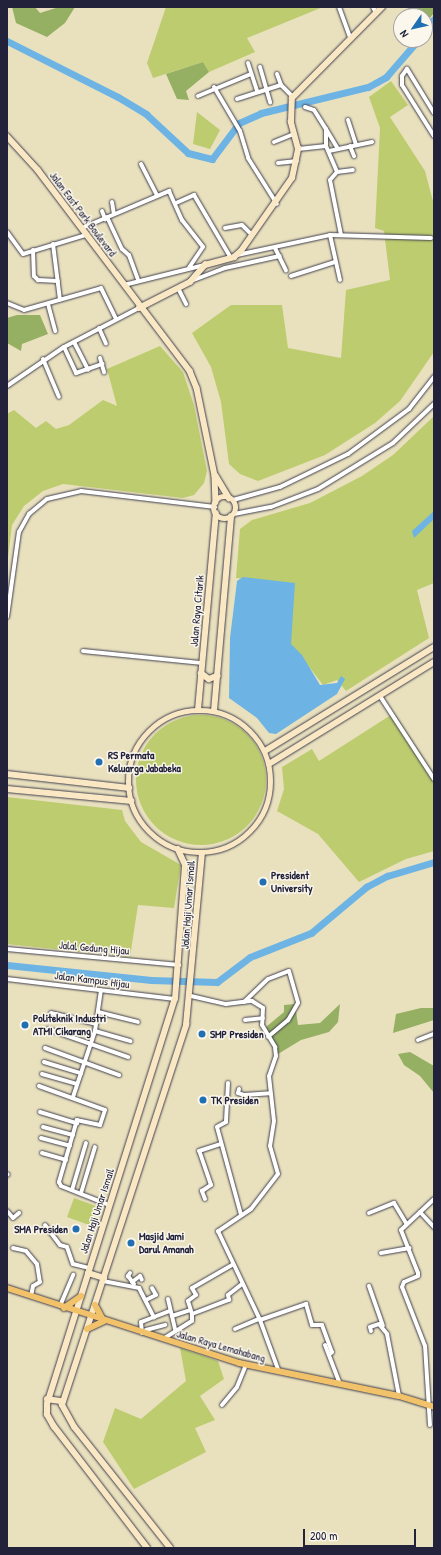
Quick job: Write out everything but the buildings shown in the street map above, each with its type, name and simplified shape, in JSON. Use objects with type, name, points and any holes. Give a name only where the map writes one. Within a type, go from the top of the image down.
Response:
[{"type":"main road","points":[[231,499],[216,504],[216,476],[198,388],[190,372],[139,308],[192,280],[203,267],[237,255],[289,187],[297,161],[298,149],[294,134],[291,110],[292,97],[382,7]]},
{"type":"main road","name":"Jalan East Park Boulevard","points":[[7,136],[21,150],[82,228],[139,308]]},
{"type":"main road","points":[[214,711],[233,516],[231,499],[216,476]]},
{"type":"main road","name":"Jalan Raya Citarik","points":[[198,710],[216,504]]},
{"type":"main road","points":[[216,514],[224,519],[233,516]]},
{"type":"main road","points":[[264,751],[434,647]]},
{"type":"main road","points":[[270,764],[434,662]]},
{"type":"main road","points":[[201,673],[209,679],[217,676]]},
{"type":"main road","points":[[198,710],[214,711],[244,725],[264,751],[270,764],[270,797],[257,826],[232,846],[202,854],[178,850],[149,831],[131,801],[129,788],[133,755],[148,732],[171,716],[198,710]]},
{"type":"main road","points":[[7,774],[129,788]]},
{"type":"main road","points":[[7,789],[131,801]]},
{"type":"main road","name":"Jalan Haji Umar Ismail","points":[[147,1548],[54,1427],[47,1415],[47,1398],[76,1312],[175,999],[179,966],[185,861],[178,850]]},
{"type":"main road","name":"Jalan Haji Umar Ismail","points":[[62,1401],[91,1317],[183,1034],[192,994],[202,854]]},
{"type":"main road","points":[[89,1270],[103,1279]]},
{"type":"main road","name":"Jalan Raya Lemahabang","points":[[7,1288],[91,1317],[142,1331],[163,1340],[246,1365],[400,1396],[432,1406]]},
{"type":"main road","points":[[62,1307],[81,1296]]},
{"type":"main road","points":[[87,1329],[104,1321],[95,1304]]},
{"type":"main road","points":[[47,1398],[62,1401],[64,1413],[170,1548]]},
{"type":"street","points":[[339,7],[350,38]]},
{"type":"street","points":[[373,7],[376,13]]},
{"type":"street","points":[[248,64],[250,74],[257,91]]},
{"type":"street","points":[[260,67],[270,103]]},
{"type":"street","points":[[434,113],[407,69],[402,76],[402,85],[434,136]]},
{"type":"street","points":[[198,96],[214,87],[250,74]]},
{"type":"street","points":[[277,74],[281,85],[292,97]]},
{"type":"street","points":[[237,99],[257,91],[281,85]]},
{"type":"street","points":[[214,87],[240,131],[248,158],[277,204]]},
{"type":"street","points":[[305,107],[314,110],[338,149]]},
{"type":"street","points":[[348,120],[356,144]]},
{"type":"street","points":[[326,129],[326,146],[337,172]]},
{"type":"street","points":[[274,142],[294,134]]},
{"type":"street","points":[[329,151],[356,144],[372,142]]},
{"type":"street","points":[[298,149],[326,146]]},
{"type":"street","points":[[350,146],[354,156]]},
{"type":"street","points":[[278,163],[297,161]]},
{"type":"street","points":[[141,164],[157,195]]},
{"type":"street","points":[[341,234],[330,188],[332,175],[337,172],[353,170]]},
{"type":"street","points":[[82,228],[169,191],[176,203],[182,220],[203,247],[189,268]]},
{"type":"street","points":[[176,203],[194,195],[231,258]]},
{"type":"street","points":[[112,202],[114,214]]},
{"type":"street","points":[[102,211],[122,249],[130,255],[138,280]]},
{"type":"street","points":[[225,228],[242,225],[252,235]]},
{"type":"street","points":[[7,232],[21,253],[86,234]]},
{"type":"street","points":[[192,280],[225,268],[341,234],[431,238]]},
{"type":"street","points":[[331,236],[335,262],[340,280]]},
{"type":"street","points":[[53,244],[60,300]]},
{"type":"street","points":[[33,250],[34,276],[38,280],[58,280]]},
{"type":"street","points":[[237,255],[278,252]]},
{"type":"street","points":[[278,252],[286,271]]},
{"type":"street","points":[[291,276],[335,262]]},
{"type":"street","points":[[123,285],[189,268],[203,267]]},
{"type":"street","points":[[178,288],[186,304]]},
{"type":"street","points":[[7,303],[24,310],[103,290],[116,319]]},
{"type":"street","points":[[48,304],[55,331]]},
{"type":"street","points":[[7,386],[64,347],[139,308]]},
{"type":"street","points":[[99,328],[106,344]]},
{"type":"street","points":[[74,342],[88,370]]},
{"type":"street","points":[[64,347],[76,373],[102,364]]},
{"type":"street","points":[[100,358],[104,372]]},
{"type":"street","points":[[43,360],[59,397]]},
{"type":"street","points":[[231,499],[280,487],[348,454],[409,409],[434,377]]},
{"type":"street","points":[[233,516],[271,508],[318,489],[393,442],[434,404]]},
{"type":"street","points":[[7,617],[18,536],[29,514],[46,499],[81,490],[216,504]]},
{"type":"street","points":[[83,651],[202,663]]},
{"type":"street","points":[[380,696],[434,780]]},
{"type":"street","name":"Jalal Gedung Hijau","points":[[7,949],[179,966]]},
{"type":"street","points":[[244,1002],[268,979],[288,971],[298,1003],[288,1020],[268,1037]]},
{"type":"street","name":"Jalan Kampus Hijau","points":[[7,979],[175,999]]},
{"type":"street","points":[[72,1097],[95,1031],[101,990]]},
{"type":"street","points":[[192,994],[226,1004],[244,1002],[263,1008],[262,1025],[276,1054],[270,1069],[270,1093],[274,1121],[270,1146],[278,1174],[254,1206],[218,1231],[232,1265],[260,1320],[279,1372]]},
{"type":"street","points":[[98,1012],[138,1022]]},
{"type":"street","points":[[51,1013],[96,1024]]},
{"type":"street","points":[[245,1020],[263,1018]]},
{"type":"street","points":[[48,1029],[128,1057]]},
{"type":"street","points":[[95,1031],[131,1041]]},
{"type":"street","points":[[418,1040],[434,1034]]},
{"type":"street","points":[[45,1048],[84,1064],[119,1075]]},
{"type":"street","points":[[44,1062],[81,1073]]},
{"type":"street","points":[[42,1074],[77,1084]]},
{"type":"street","points":[[228,1083],[226,1122],[217,1127],[241,1215]]},
{"type":"street","points":[[39,1086],[72,1097],[106,1112],[100,1125],[79,1119],[59,1182],[72,1190],[110,1205]]},
{"type":"street","points":[[239,1089],[238,1094],[244,1095],[270,1093]]},
{"type":"street","points":[[40,1112],[77,1123]]},
{"type":"street","points":[[43,1126],[73,1135]]},
{"type":"street","points":[[41,1138],[70,1146]]},
{"type":"street","points":[[72,1190],[86,1143]]},
{"type":"street","points":[[205,1199],[202,1191],[211,1185],[199,1150],[221,1144]]},
{"type":"street","points":[[81,1193],[95,1147]]},
{"type":"street","points":[[42,1153],[66,1160]]},
{"type":"street","points":[[430,1425],[432,1406],[425,1346],[402,1287],[404,1282],[418,1275],[410,1248],[401,1230],[406,1223],[434,1199]]},
{"type":"street","points":[[369,1213],[394,1203],[406,1223]]},
{"type":"street","points":[[7,1211],[13,1218],[19,1213]]},
{"type":"street","points":[[420,1212],[434,1227]]},
{"type":"street","points":[[45,1225],[60,1245],[66,1247],[73,1264],[89,1270]]},
{"type":"street","points":[[13,1248],[26,1251],[37,1264],[40,1282],[33,1286],[31,1296]]},
{"type":"street","points":[[381,1253],[410,1248]]},
{"type":"street","points":[[163,1340],[175,1328],[192,1321],[188,1301],[196,1295],[192,1288],[232,1265]]},
{"type":"street","points":[[130,1273],[133,1283],[146,1300],[155,1327]]},
{"type":"street","points":[[62,1307],[73,1275]]},
{"type":"street","points":[[103,1279],[127,1288],[140,1276],[142,1280]]},
{"type":"street","points":[[172,1316],[191,1312],[229,1300],[228,1295],[242,1284]]},
{"type":"street","points":[[369,1286],[393,1353],[390,1361],[400,1396]]},
{"type":"street","points":[[146,1300],[156,1295],[152,1288]]},
{"type":"street","points":[[168,1299],[175,1328]]},
{"type":"street","points":[[235,1329],[306,1304],[312,1326],[322,1325],[332,1352],[330,1354]]},
{"type":"street","points":[[165,1325],[155,1327],[149,1331],[142,1331],[141,1322],[170,1311]]},
{"type":"street","points":[[371,1331],[370,1327],[380,1324],[389,1340]]},
{"type":"street","points":[[325,1345],[330,1354],[340,1384]]},
{"type":"street","points":[[222,1405],[238,1387],[246,1365]]},
{"type":"green space","points":[[12,7],[35,7],[40,13],[59,7],[75,7],[65,23],[47,37],[16,23]]},
{"type":"green space","points":[[166,7],[323,7],[247,38],[255,52],[209,72],[203,62],[153,78],[147,63]]},
{"type":"green space","points":[[434,7],[434,13],[433,14],[433,8],[408,8]]},
{"type":"green space","points":[[203,62],[209,72],[186,91],[189,100],[177,99],[166,74]]},
{"type":"green space","points":[[391,81],[408,105],[390,117],[425,171],[434,205],[434,352],[400,401],[375,423],[325,455],[258,481],[240,474],[229,464],[221,402],[211,367],[192,333],[231,305],[282,305],[288,348],[341,358],[346,290],[390,280],[384,231],[375,228],[380,128],[369,97]]},
{"type":"green space","points":[[197,112],[220,130],[210,149],[193,144]]},
{"type":"green space","points":[[17,315],[40,315],[48,334],[22,344],[21,351],[7,343],[7,318]]},
{"type":"green space","points":[[160,346],[183,372],[194,405],[207,471],[204,483],[194,495],[183,498],[63,484],[43,491],[24,506],[12,525],[7,566],[7,414],[14,410],[36,428],[46,421],[56,429],[69,425],[103,400],[117,406],[107,369]]},
{"type":"green space","points":[[434,416],[434,583],[417,590],[429,638],[346,691],[337,680],[323,685],[300,655],[292,651],[288,641],[293,584],[236,578],[240,529],[252,520],[310,503],[362,476],[393,455]]},
{"type":"green space","points":[[394,713],[434,774],[434,851],[406,859],[359,882],[318,834],[277,811],[284,789],[282,767],[312,749],[319,761]]},
{"type":"green space","points":[[207,715],[226,720],[247,734],[261,755],[265,767],[265,793],[261,805],[247,826],[226,840],[214,844],[195,845],[176,840],[155,826],[141,805],[137,793],[136,774],[141,755],[155,734],[176,720],[188,716]]},
{"type":"green space","points":[[7,797],[122,810],[125,821],[141,842],[181,865],[174,908],[138,905],[130,957],[7,944]]},
{"type":"green space","points":[[295,1004],[298,1025],[320,1023],[340,1004],[338,1022],[329,1032],[301,1040],[278,1054],[266,1027],[284,1012],[284,1005]]},
{"type":"green space","points":[[421,1008],[434,1008],[434,1020],[393,1033],[396,1014]]},
{"type":"green space","points":[[410,1052],[434,1066],[434,1093],[420,1076],[404,1065],[398,1054]]},
{"type":"green space","points":[[74,1198],[96,1206],[89,1225],[67,1217]]},
{"type":"green space","points":[[180,1348],[218,1361],[224,1379],[200,1396],[215,1420],[195,1428],[206,1452],[134,1489],[103,1442],[115,1408],[141,1419],[186,1381]]},
{"type":"water","points":[[434,511],[434,519],[414,538],[412,531]]},
{"type":"water","points":[[243,577],[295,583],[291,644],[302,655],[320,685],[337,683],[341,676],[345,679],[337,694],[276,734],[269,733],[257,718],[229,698],[230,638],[237,581]]},
{"type":"waterway","points":[[7,41],[118,97],[146,114],[188,153],[212,159],[239,123],[261,113],[368,87],[386,77],[411,48]]},
{"type":"waterway","points":[[7,965],[151,980],[217,982],[250,957],[311,933],[366,887],[387,876],[434,862]]},
{"type":"place","name":"RS Permata Keluarga Jababeka","points":[[99,762]]},
{"type":"place","name":"President University","points":[[263,882]]},
{"type":"place","name":"Politeknik Industri ATMI Cikarang","points":[[25,1025]]},
{"type":"place","name":"SMP Presiden","points":[[202,1034]]},
{"type":"place","name":"TK Presiden","points":[[203,1100]]},
{"type":"place","name":"SMA Presiden","points":[[76,1229]]},
{"type":"place","name":"Masjid Jami Darul Amanah","points":[[131,1243]]}]
